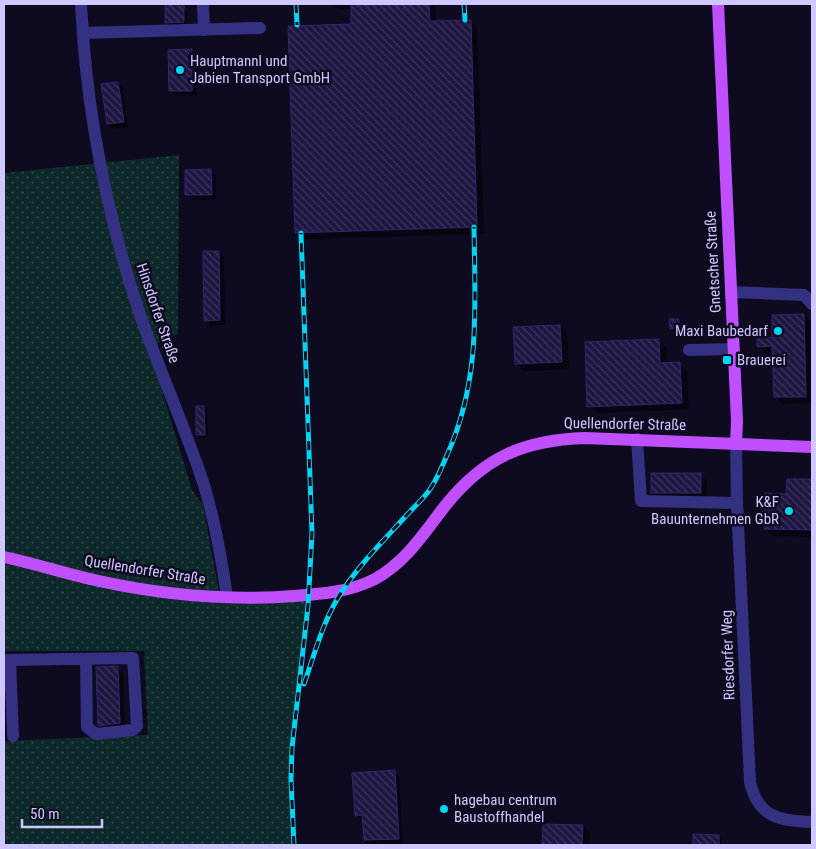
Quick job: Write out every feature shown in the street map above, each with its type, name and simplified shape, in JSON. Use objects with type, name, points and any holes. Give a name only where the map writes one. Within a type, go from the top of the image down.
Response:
[{"type":"main road","name":"Gnetscher Straße","points":[[718,4],[737,421],[736,444]]},
{"type":"main road","name":"Quellendorfer Straße","points":[[4,557],[126,587],[178,594],[227,598],[309,595],[343,590],[365,583],[404,558],[464,484],[483,468],[503,456],[530,445],[558,439],[585,438],[736,444]]},
{"type":"main road","points":[[736,444],[812,447]]},
{"type":"street","name":"Hinsdorfer Straße","points":[[81,4],[94,134],[114,228],[140,314],[203,484],[212,516],[227,598]]},
{"type":"street","points":[[203,4],[204,30]]},
{"type":"street","points":[[83,33],[260,28]]},
{"type":"street","points":[[731,292],[804,296],[812,304]]},
{"type":"street","points":[[689,350],[734,349]]},
{"type":"street","points":[[637,439],[641,501],[737,503]]},
{"type":"street","name":"Riesdorfer Weg","points":[[736,444],[749,775],[752,791],[759,804],[769,814],[784,820],[812,822]]},
{"type":"street","points":[[13,736],[7,660],[133,658],[138,726],[133,730],[96,734],[87,728],[86,660]]},
{"type":"green space","points":[[179,155],[178,334],[156,344],[162,391],[192,490],[203,505],[221,603],[303,601],[308,606],[292,748],[291,780],[295,845],[4,845],[4,741],[148,735],[144,651],[4,651],[4,173]]},
{"type":"building","points":[[165,4],[184,6],[184,22],[165,23]]},
{"type":"building","points":[[351,4],[429,4],[430,21],[471,20],[477,227],[295,233],[288,26],[351,24]]},
{"type":"building","name":"Hauptmannl und Jabien Transport GmbH","points":[[192,49],[192,91],[169,91],[168,50]]},
{"type":"building","points":[[118,82],[124,122],[107,124],[101,84]]},
{"type":"building","points":[[211,169],[212,195],[185,195],[185,170]]},
{"type":"building","points":[[203,251],[219,251],[220,320],[204,321]]},
{"type":"building","points":[[804,314],[806,397],[774,397],[772,346],[757,347],[757,338],[772,337],[772,315]]},
{"type":"building","points":[[669,319],[679,319],[679,328],[670,329]]},
{"type":"building","points":[[560,325],[562,362],[515,364],[513,327]]},
{"type":"building","points":[[659,339],[660,363],[680,362],[682,403],[587,407],[585,342]]},
{"type":"building","points":[[196,406],[204,406],[205,435],[196,435]]},
{"type":"building","points":[[651,473],[701,473],[701,493],[651,493]]},
{"type":"building","name":"K&F Bauunternehmen GbR","points":[[787,479],[811,479],[812,530],[764,529],[765,493],[786,494]]},
{"type":"building","points":[[118,666],[120,723],[98,726],[96,667]]},
{"type":"building","points":[[395,770],[399,839],[364,840],[362,815],[355,816],[352,773]]},
{"type":"building","points":[[543,824],[583,825],[582,845],[542,845]]},
{"type":"building","points":[[693,834],[719,835],[719,845],[693,845]]},
{"type":"railway","points":[[296,4],[297,25]]},
{"type":"railway","points":[[464,4],[465,20]]},
{"type":"railway","points":[[304,684],[320,636],[336,601],[365,561],[431,488],[458,427],[466,399],[474,343],[474,227]]},
{"type":"railway","points":[[294,845],[291,780],[292,748],[308,606],[312,533],[301,233]]},
{"type":"place","name":"Hauptmannl und Jabien Transport GmbH","points":[[180,70]]},
{"type":"place","name":"Maxi Baubedarf","points":[[778,331]]},
{"type":"place","name":"Brauerei","points":[[727,360]]},
{"type":"place","name":"K&F Bauunternehmen GbR","points":[[789,511]]},
{"type":"place","name":"hagebau centrum Baustoffhandel","points":[[444,809]]}]
